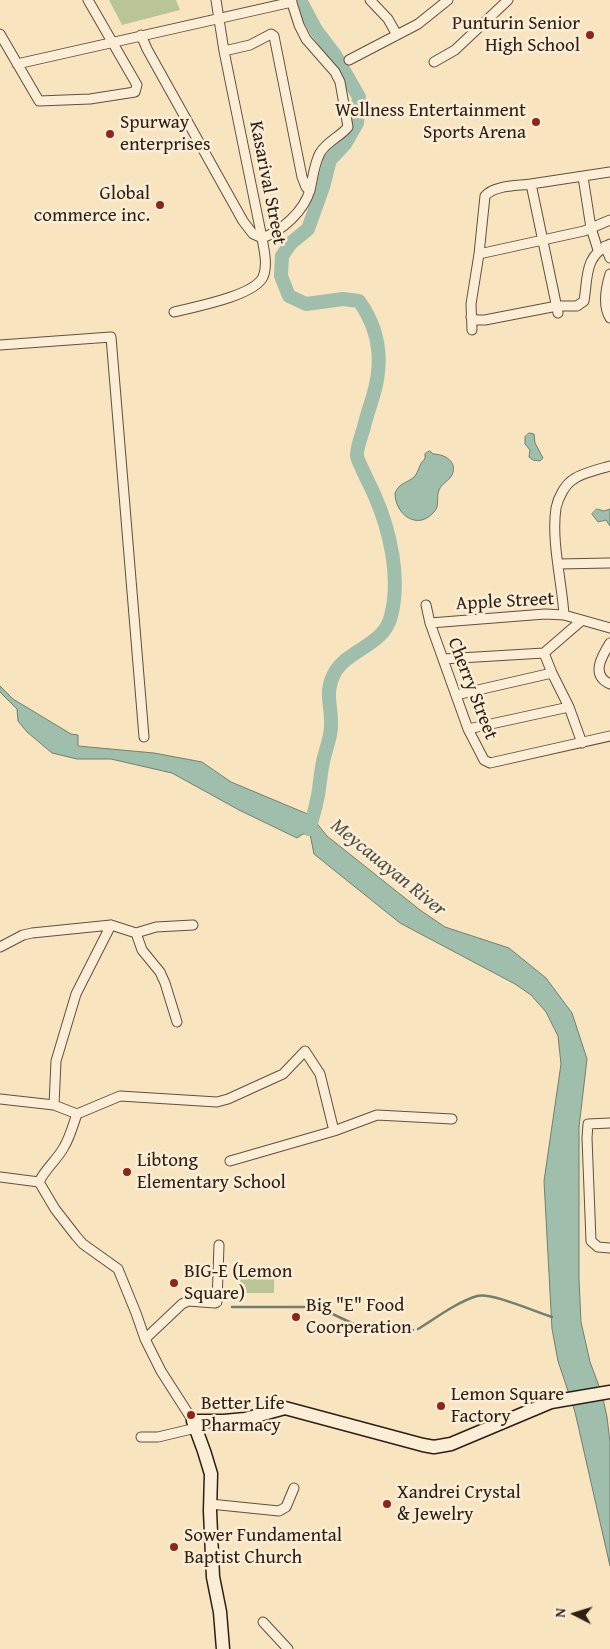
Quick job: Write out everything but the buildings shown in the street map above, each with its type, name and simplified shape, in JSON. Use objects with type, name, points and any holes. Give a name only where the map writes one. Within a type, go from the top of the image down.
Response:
[{"type":"main road","points":[[223,1649],[220,1612],[213,1577],[210,1474],[194,1424],[245,1419],[284,1408],[423,1444],[439,1446],[451,1444],[551,1402],[608,1392]]},
{"type":"street","points":[[0,34],[39,101],[64,101],[135,92],[138,85],[88,0]]},
{"type":"street","name":"Kasarival Street","points":[[174,312],[235,296],[260,282],[264,276],[266,265],[224,51],[216,0]]},
{"type":"street","points":[[370,0],[388,20],[397,35]]},
{"type":"street","points":[[349,60],[426,19],[448,0]]},
{"type":"street","points":[[434,62],[455,50],[508,0]]},
{"type":"street","points":[[17,64],[112,42],[141,35],[218,17],[292,1],[306,40],[338,77],[342,88],[348,127],[329,142],[318,156],[307,199],[295,215],[274,232],[262,238],[257,237],[249,230],[147,49],[141,35]]},
{"type":"street","points":[[224,51],[250,45],[271,34],[274,36],[302,177],[310,191]]},
{"type":"street","points":[[472,330],[471,304],[479,254],[485,196],[487,193],[500,188],[610,172]]},
{"type":"street","points":[[583,177],[591,228],[610,258]]},
{"type":"street","points":[[531,184],[557,309]]},
{"type":"street","points":[[479,254],[584,231],[610,220]]},
{"type":"street","points":[[471,317],[476,320],[486,320],[577,306],[584,300],[589,265],[604,247]]},
{"type":"street","points":[[610,274],[606,302],[610,318]]},
{"type":"street","points":[[0,345],[111,337],[144,737]]},
{"type":"street","points":[[564,616],[563,593],[558,564],[556,507],[564,488],[574,478],[610,466]]},
{"type":"street","points":[[558,564],[608,563]]},
{"type":"street","name":"Cherry Street","points":[[426,606],[430,623],[468,729],[484,760],[490,763],[582,743]]},
{"type":"street","name":"Apple Street","points":[[430,623],[524,614],[546,614],[564,616],[610,628]]},
{"type":"street","points":[[443,659],[544,653],[581,621]]},
{"type":"street","points":[[610,643],[599,662],[600,676],[610,684]]},
{"type":"street","points":[[544,653],[582,743],[610,736]]},
{"type":"street","points":[[456,695],[552,673]]},
{"type":"street","points":[[468,729],[568,707]]},
{"type":"street","points":[[0,947],[23,935],[32,933],[111,925],[136,933],[156,927],[193,925]]},
{"type":"street","points":[[54,1105],[56,1061],[76,994],[111,925]]},
{"type":"street","points":[[136,933],[144,954],[160,972],[177,1022]]},
{"type":"street","points":[[0,1098],[54,1105],[77,1114],[120,1096],[217,1102],[228,1099],[283,1074],[305,1051],[320,1074],[334,1131]]},
{"type":"street","points":[[39,1182],[63,1149],[77,1114]]},
{"type":"street","points":[[230,1161],[334,1131],[377,1115],[452,1119]]},
{"type":"street","points":[[610,1123],[588,1124],[587,1138],[591,1241],[598,1247],[610,1248]]},
{"type":"street","points":[[0,1177],[39,1182]]},
{"type":"street","points":[[39,1182],[55,1209],[83,1244],[118,1269],[145,1339],[161,1371],[194,1424],[158,1437],[141,1437]]},
{"type":"street","points":[[145,1339],[182,1304],[188,1301],[217,1302],[219,1245]]},
{"type":"street","points":[[210,1504],[279,1511],[286,1507],[294,1488]]},
{"type":"street","points":[[263,1622],[288,1649]]},
{"type":"shaded area","points":[[109,0],[176,0],[180,10],[122,25]]},
{"type":"shaded area","points":[[529,433],[534,434],[535,443],[543,458],[540,461],[529,457],[530,450],[525,444],[525,437]]},
{"type":"shaded area","points":[[430,451],[433,454],[446,457],[452,463],[452,475],[439,490],[436,510],[428,518],[415,520],[403,514],[396,501],[395,493],[401,485],[414,477],[425,459],[425,454]]},
{"type":"shaded area","points":[[597,509],[604,511],[610,509],[610,526],[606,520],[598,522],[592,514]]},
{"type":"shaded area","points":[[0,686],[13,699],[71,734],[78,735],[78,746],[154,753],[202,762],[231,782],[310,815],[327,836],[420,910],[445,927],[509,948],[546,978],[572,1013],[587,1059],[579,1127],[579,1279],[581,1322],[590,1362],[602,1394],[610,1442],[610,1566],[575,1412],[558,1361],[552,1329],[544,1181],[561,1064],[558,1036],[546,1012],[531,995],[515,984],[400,923],[314,854],[310,834],[303,834],[297,838],[239,810],[172,773],[111,759],[77,759],[52,753],[27,732],[18,721],[17,709],[0,692]]},
{"type":"shaded area","points":[[240,1276],[274,1276],[274,1293],[240,1293]]},
{"type":"waterway","points":[[300,0],[316,30],[335,55],[359,97],[357,123],[345,144],[330,160],[323,187],[308,229],[291,243],[282,256],[281,276],[289,296],[306,304],[343,299],[359,301],[369,317],[375,335],[379,362],[374,393],[358,446],[357,456],[385,523],[392,554],[395,586],[394,601],[387,626],[373,641],[347,659],[334,674],[331,681],[329,687],[331,731],[309,829]]},
{"type":"waterway","points":[[418,1329],[454,1306],[477,1296],[503,1300],[552,1317]]},
{"type":"waterway","points":[[232,1307],[312,1307]]},
{"type":"waterway","points":[[318,1307],[362,1328],[413,1330]]},
{"type":"place","name":"Punturin Senior High School","points":[[590,35]]},
{"type":"place","name":"Wellness Entertainment Sports Arena","points":[[536,122]]},
{"type":"place","name":"Spurway enterprises","points":[[110,134]]},
{"type":"place","name":"Global commerce inc.","points":[[160,205]]},
{"type":"place","name":"Libtong Elementary School","points":[[127,1172]]},
{"type":"place","name":"BIG-E (Lemon Square)","points":[[174,1283]]},
{"type":"place","name":"Big \"E\" Food Coorperation","points":[[296,1317]]},
{"type":"place","name":"Lemon Square Factory","points":[[441,1406]]},
{"type":"place","name":"Better Life Pharmacy","points":[[191,1415]]},
{"type":"place","name":"Xandrei Crystal & Jewelry","points":[[387,1504]]},
{"type":"place","name":"Sower Fundamental Baptist Church","points":[[174,1547]]},
{"type":"water label","name":"Meycauayan River","points":[[388,868]]}]
